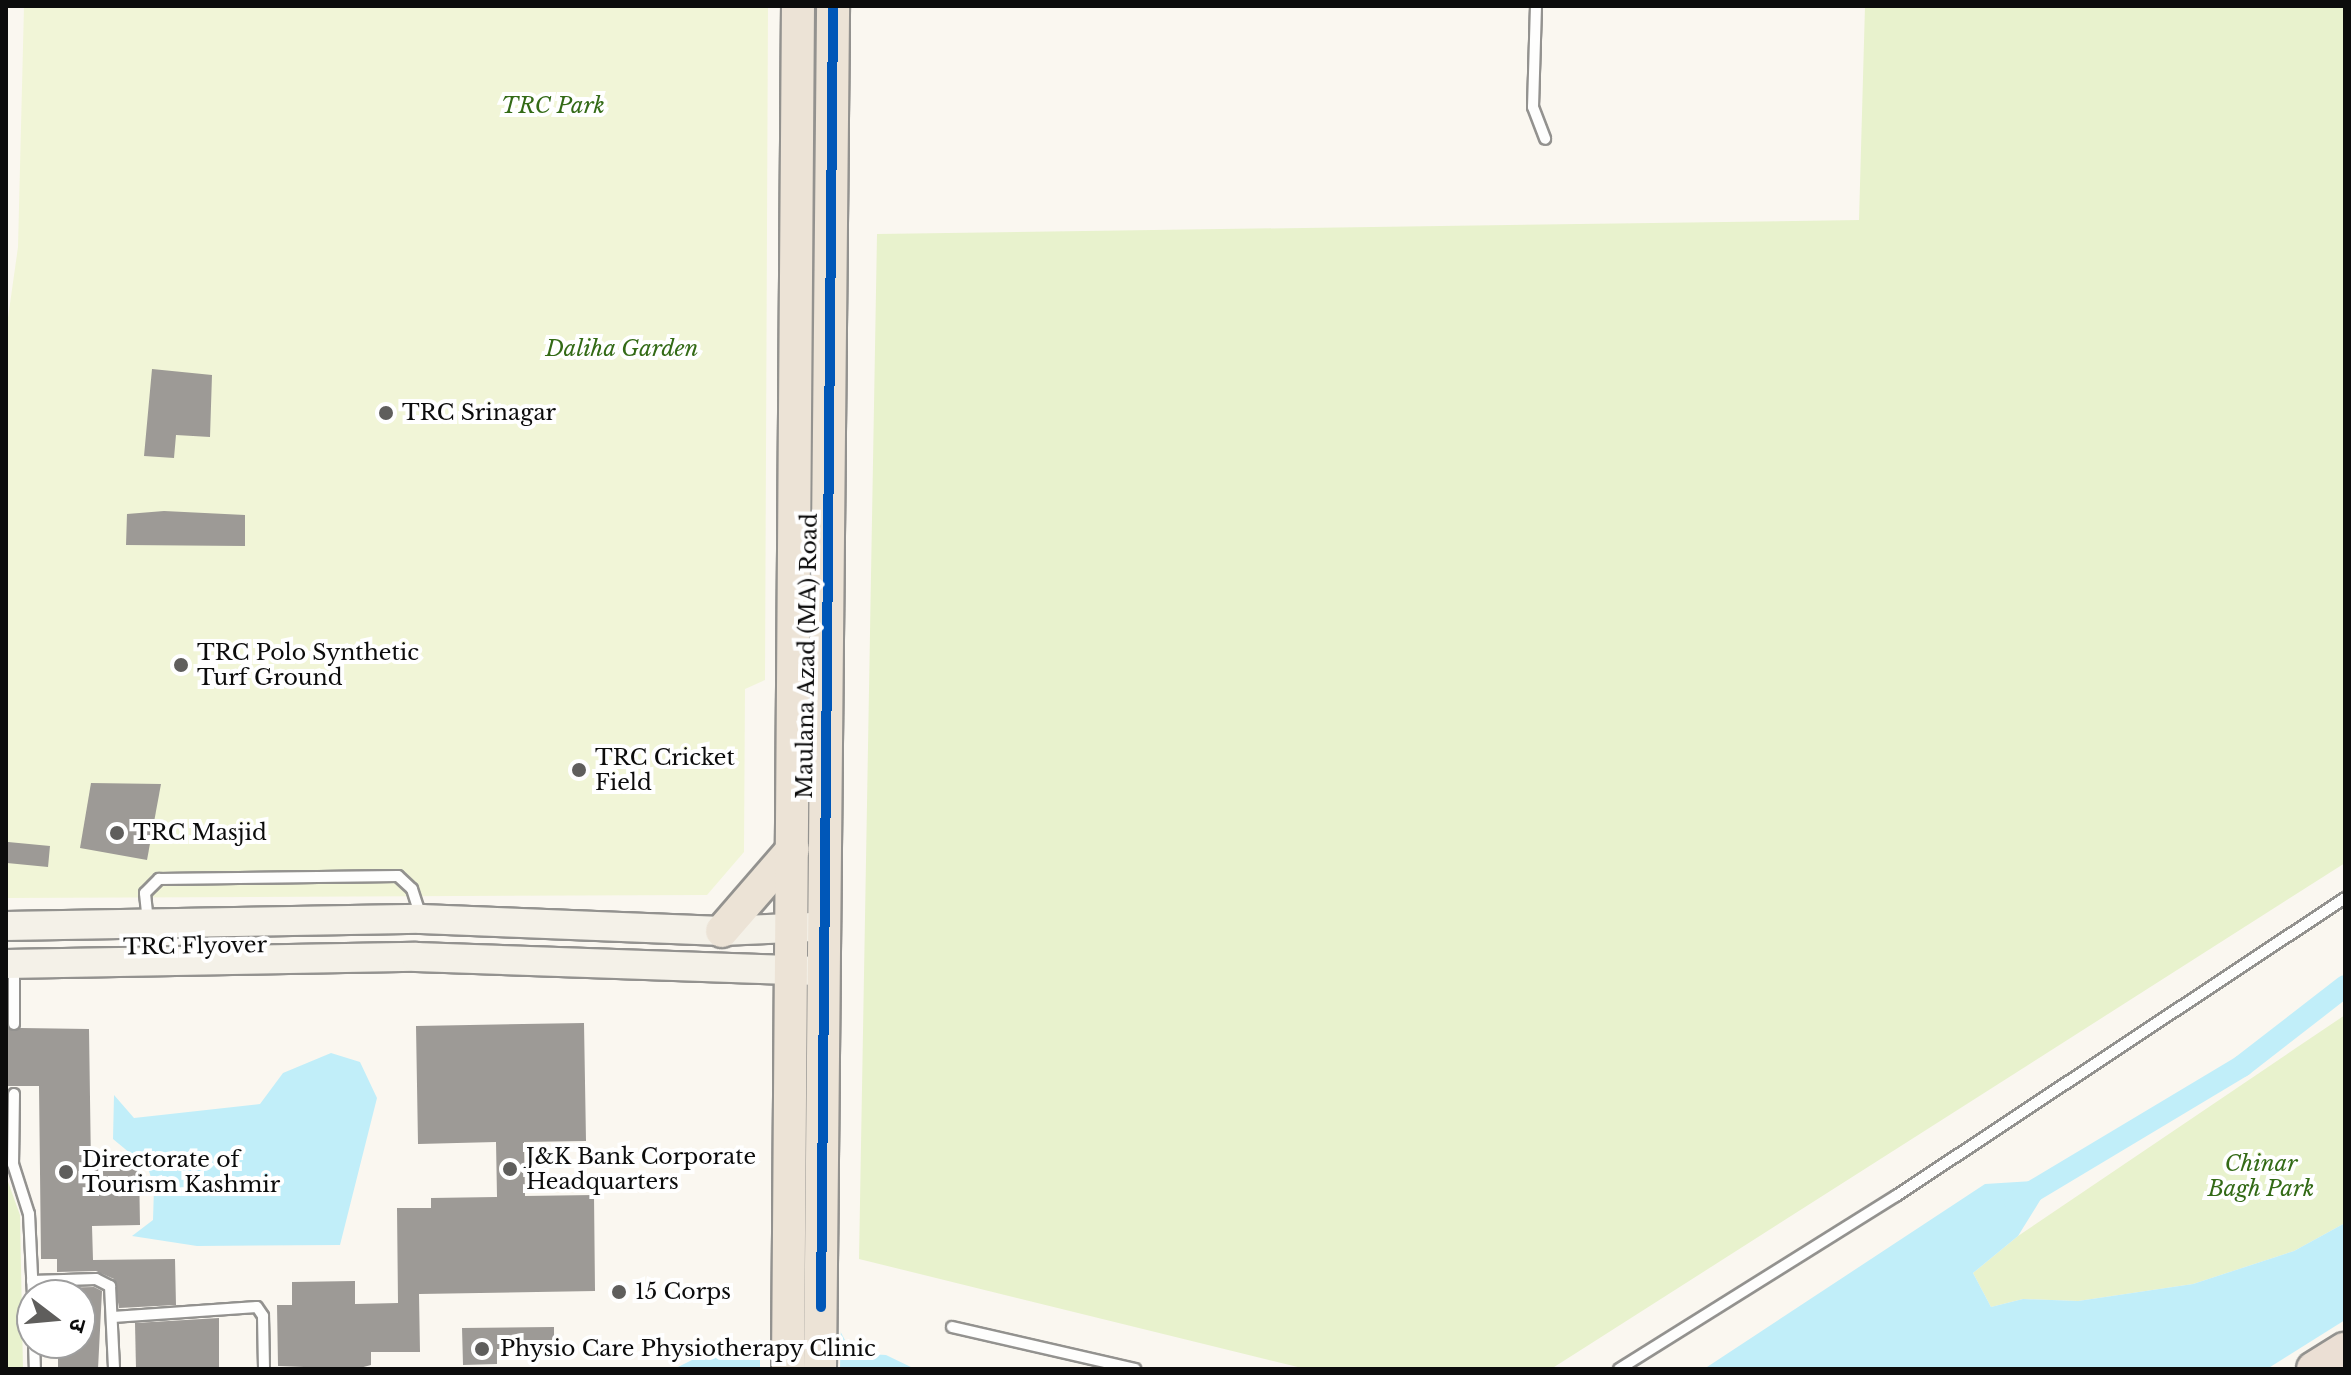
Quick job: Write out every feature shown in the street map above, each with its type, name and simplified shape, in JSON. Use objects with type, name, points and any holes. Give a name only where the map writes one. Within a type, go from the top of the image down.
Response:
[{"type":"highway","points":[[2314,1369],[2345,1350]]},
{"type":"main road","name":"Maulana Azad (MA) Road","points":[[798,6],[793,849],[795,928],[809,972],[821,1307],[820,1369]]},
{"type":"main road","name":"Maulana Azad (MA) Road","points":[[788,1369],[789,1301],[809,972],[829,925],[833,6]]},
{"type":"main road","points":[[722,931],[793,849]]},
{"type":"main road","points":[[6,926],[418,919],[722,931],[829,925]]},
{"type":"main road","points":[[372,941],[418,919]]},
{"type":"main road","name":"TRC Flyover","points":[[9,959],[372,941],[416,957]]},
{"type":"main road","points":[[9,959],[416,957],[809,972]]},
{"type":"lane","points":[[1536,6],[1533,107],[1545,139]]},
{"type":"lane","points":[[148,924],[147,888],[154,880],[174,878],[398,876],[412,889],[418,919]]},
{"type":"lane","points":[[1619,1369],[1896,1196],[2345,898]]},
{"type":"lane","points":[[9,959],[10,1008],[14,1024]]},
{"type":"lane","points":[[14,1094],[13,1164],[29,1214],[32,1279]]},
{"type":"lane","points":[[96,1281],[104,1281],[113,1317],[114,1369]]},
{"type":"lane","points":[[113,1317],[257,1307],[263,1316],[264,1369]]},
{"type":"lane","points":[[952,1327],[1135,1369]]},
{"type":"green space","name":"TRC Srinagar","points":[[24,6],[768,6],[765,680],[745,689],[744,852],[707,895],[6,898],[6,332],[18,247]]},
{"type":"green space","points":[[1865,6],[2345,6],[2345,863],[1551,1369],[1306,1369],[859,1259],[877,234],[1859,220]]},
{"type":"green space","name":"Chinar Bagh Park","points":[[2345,1015],[2345,1223],[2294,1251],[2193,1284],[2078,1301],[2023,1299],[1991,1307],[1973,1273],[2018,1236]]},
{"type":"green space","points":[[6,1095],[7,1179],[20,1215],[21,1279],[16,1279],[16,1359],[23,1359],[23,1369],[6,1369]]},
{"type":"water","points":[[331,1053],[360,1062],[377,1098],[340,1245],[197,1246],[132,1236],[153,1220],[154,1187],[148,1168],[113,1139],[114,1095],[134,1118],[260,1104],[283,1073]]},
{"type":"water","points":[[2033,1181],[2044,1194],[2018,1236],[1973,1273],[1991,1307],[2023,1299],[2078,1301],[2193,1284],[2294,1251],[2345,1223],[2345,1320],[2267,1369],[1704,1369],[1985,1184]]},
{"type":"water","points":[[833,1318],[852,1353],[886,1355],[915,1369],[674,1369],[712,1350],[754,1346]]},
{"type":"pier","points":[[831,1314],[841,1324],[840,1369],[760,1369],[760,1340]]},
{"type":"building","points":[[152,369],[212,375],[210,437],[176,435],[174,458],[144,456]]},
{"type":"building","points":[[164,511],[245,515],[245,546],[126,545],[127,514]]},
{"type":"building","points":[[91,783],[161,784],[147,860],[80,848]]},
{"type":"building","points":[[8,842],[50,846],[48,867],[7,863]]},
{"type":"building","name":"J&K Bank Corporate Headquarters","points":[[584,1023],[586,1141],[524,1142],[525,1196],[594,1195],[595,1291],[419,1294],[420,1352],[371,1352],[371,1365],[356,1369],[278,1366],[277,1305],[292,1305],[292,1282],[355,1281],[355,1304],[398,1303],[397,1208],[431,1208],[431,1198],[497,1197],[496,1142],[418,1144],[416,1026]]},
{"type":"building","name":"Directorate of Tourism Kashmir","points":[[6,1029],[89,1029],[91,1167],[139,1166],[140,1225],[92,1226],[93,1260],[175,1259],[176,1305],[119,1308],[114,1279],[96,1271],[57,1272],[57,1259],[41,1259],[39,1086],[6,1086]]},
{"type":"building","points":[[96,1288],[102,1291],[98,1369],[58,1369],[58,1359],[96,1359]]},
{"type":"building","points":[[219,1318],[219,1369],[136,1369],[135,1323]]},
{"type":"building","points":[[554,1327],[554,1348],[497,1349],[497,1364],[463,1365],[462,1328]]},
{"type":"waterway","points":[[2015,1202],[2242,1066],[2345,986]]},
{"type":"cycle path","points":[[821,1307],[833,6]]},
{"type":"place","name":"TRC Srinagar","points":[[386,413]]},
{"type":"place","name":"TRC Polo Synthetic Turf Ground","points":[[181,665]]},
{"type":"place","name":"TRC Cricket Field","points":[[579,770]]},
{"type":"place","name":"TRC Masjid","points":[[117,833]]},
{"type":"place","name":"J&K Bank Corporate Headquarters","points":[[510,1169]]},
{"type":"place","name":"Directorate of Tourism Kashmir","points":[[66,1172]]},
{"type":"place","name":"15 Corps","points":[[619,1292]]},
{"type":"place","name":"Physio Care Physiotherapy Clinic","points":[[482,1349]]},
{"type":"park label","name":"TRC Park","points":[[553,106]]},
{"type":"park label","name":"Daliha Garden","points":[[622,349]]}]
